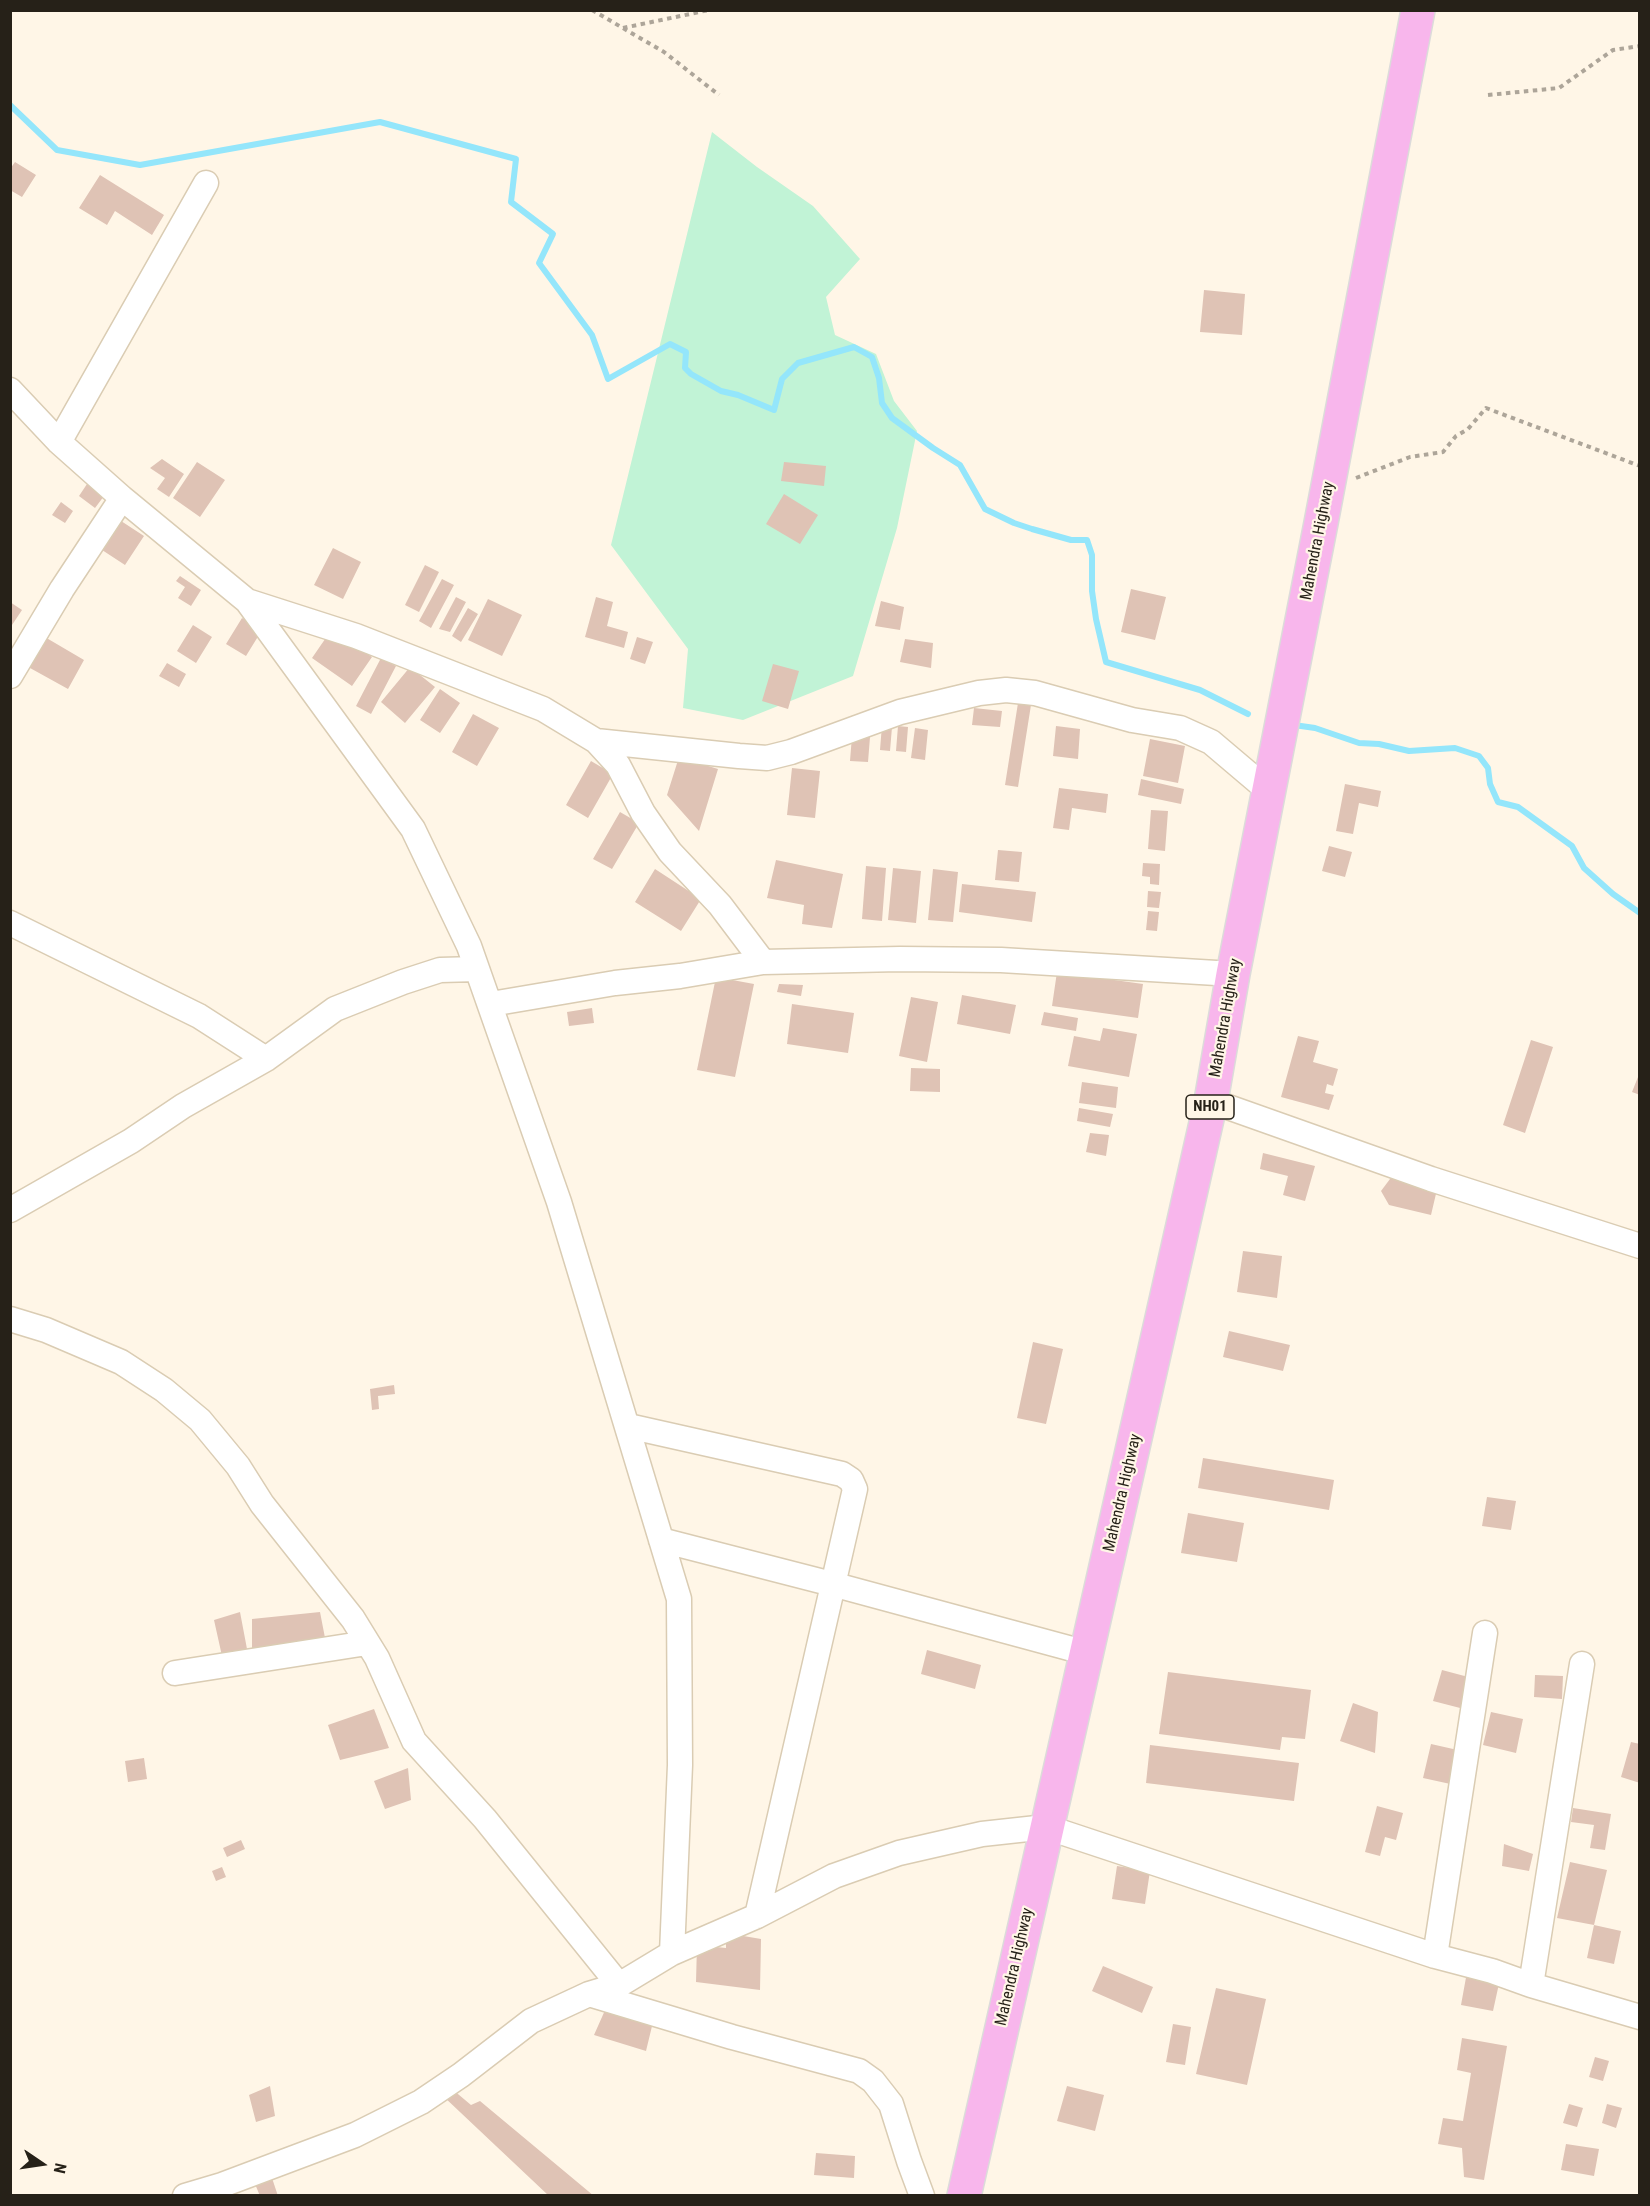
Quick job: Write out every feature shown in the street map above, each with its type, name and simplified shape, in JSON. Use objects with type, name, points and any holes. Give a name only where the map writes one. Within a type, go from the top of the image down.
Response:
[{"type":"highway","name":"Mahendra Highway","points":[[964,2196],[1211,1101],[1233,974],[1270,792],[1418,10]]},
{"type":"street","points":[[59,442],[206,183]]},
{"type":"street","points":[[10,390],[59,442],[122,498],[248,601],[413,828],[460,925],[491,1004],[559,1202],[679,1599],[680,1765],[672,1953]]},
{"type":"street","points":[[10,676],[62,589],[122,498]]},
{"type":"street","points":[[248,601],[356,636],[543,709],[596,741],[618,765],[643,813],[670,852],[720,905],[764,962]]},
{"type":"street","points":[[596,741],[767,758],[791,752],[900,712],[979,693],[1006,690],[1035,693],[1132,720],[1180,728],[1211,742],[1270,792]]},
{"type":"street","points":[[10,923],[199,1016],[266,1059]]},
{"type":"street","points":[[491,1004],[615,983],[680,976],[764,962],[900,959],[1001,960],[1233,974]]},
{"type":"street","points":[[10,1210],[131,1141],[183,1106],[266,1059],[335,1009],[403,981],[440,970],[477,969]]},
{"type":"street","points":[[1211,1101],[1400,1168],[1640,1246]]},
{"type":"street","points":[[10,1319],[46,1329],[121,1362],[164,1390],[200,1420],[238,1466],[262,1504],[353,1619],[382,1669],[414,1742],[485,1819],[619,1985]]},
{"type":"street","points":[[628,1426],[843,1474],[851,1480],[855,1489],[757,1916]]},
{"type":"street","points":[[661,1540],[1087,1653]]},
{"type":"street","points":[[1435,1956],[1485,1633]]},
{"type":"street","points":[[175,1673],[367,1643]]},
{"type":"street","points":[[1531,1985],[1582,1664]]},
{"type":"street","points":[[184,2196],[222,2185],[355,2135],[421,2102],[461,2075],[531,2021],[589,1994],[619,1985],[672,1953],[757,1916],[834,1876],[899,1853],[982,1834],[1046,1827],[1435,1956],[1639,2016]]},
{"type":"street","points":[[589,1994],[732,2037],[859,2071],[873,2080],[891,2104],[922,2196]]},
{"type":"path","points":[[592,10],[664,52],[719,95]]},
{"type":"path","points":[[622,28],[709,10]]},
{"type":"path","points":[[1488,95],[1559,88],[1613,50],[1640,46]]},
{"type":"path","points":[[1352,487],[1356,477],[1376,469],[1410,457],[1443,452],[1456,436],[1468,429],[1486,408],[1640,466]]},
{"type":"green space","points":[[712,132],[813,206],[860,259],[826,297],[835,335],[876,354],[894,401],[917,431],[897,528],[853,676],[743,720],[683,708],[688,649],[611,545]]},
{"type":"building","points":[[15,162],[36,175],[22,197],[10,190],[10,169]]},
{"type":"building","points":[[100,175],[164,215],[152,235],[115,211],[107,225],[79,208]]},
{"type":"building","points":[[1204,290],[1245,294],[1242,335],[1200,332]]},
{"type":"building","points":[[162,459],[184,474],[169,497],[157,489],[165,478],[150,468]]},
{"type":"building","points":[[197,462],[225,480],[200,517],[173,498]]},
{"type":"building","points":[[784,462],[826,466],[824,486],[781,481]]},
{"type":"building","points":[[87,484],[104,496],[95,508],[79,496]]},
{"type":"building","points":[[784,494],[818,515],[800,544],[766,524]]},
{"type":"building","points":[[61,502],[73,511],[65,523],[52,515]]},
{"type":"building","points":[[118,519],[144,536],[125,565],[99,548]]},
{"type":"building","points":[[333,548],[361,562],[343,599],[314,585]]},
{"type":"building","points":[[425,565],[439,572],[419,612],[405,605]]},
{"type":"building","points":[[180,576],[201,590],[191,606],[178,598],[185,587],[176,581]]},
{"type":"building","points":[[442,579],[454,585],[431,628],[419,621]]},
{"type":"building","points":[[1131,589],[1166,597],[1155,640],[1121,632]]},
{"type":"building","points":[[456,597],[466,602],[450,632],[439,629]]},
{"type":"building","points":[[596,597],[613,602],[607,626],[628,632],[624,648],[585,637]]},
{"type":"building","points":[[488,599],[522,615],[502,656],[468,640]]},
{"type":"building","points":[[881,601],[904,607],[900,630],[875,626]]},
{"type":"building","points":[[10,602],[22,610],[12,625],[10,624]]},
{"type":"building","points":[[468,608],[478,614],[461,642],[452,636]]},
{"type":"building","points":[[242,618],[262,630],[246,656],[226,644]]},
{"type":"building","points":[[193,625],[212,637],[196,663],[177,651]]},
{"type":"building","points":[[332,629],[372,657],[352,686],[312,658]]},
{"type":"building","points":[[38,633],[84,660],[68,689],[21,663]]},
{"type":"building","points":[[637,637],[653,642],[645,664],[630,659]]},
{"type":"building","points":[[905,639],[933,643],[931,668],[900,662]]},
{"type":"building","points":[[381,658],[396,666],[371,714],[356,706]]},
{"type":"building","points":[[167,663],[186,674],[179,687],[159,676]]},
{"type":"building","points":[[773,664],[799,671],[788,709],[762,701]]},
{"type":"building","points":[[410,667],[435,687],[405,723],[381,702]]},
{"type":"building","points":[[440,689],[460,703],[440,733],[420,720]]},
{"type":"building","points":[[1018,703],[1031,705],[1018,787],[1005,785]]},
{"type":"building","points":[[974,708],[1002,711],[1000,727],[972,725]]},
{"type":"building","points":[[473,714],[499,728],[477,766],[452,752]]},
{"type":"building","points":[[882,725],[892,727],[890,751],[880,750]]},
{"type":"building","points":[[898,726],[908,727],[906,752],[896,751]]},
{"type":"building","points":[[1056,726],[1080,729],[1078,759],[1053,756]]},
{"type":"building","points":[[915,728],[928,730],[925,760],[911,758]]},
{"type":"building","points":[[852,736],[870,737],[868,762],[850,761]]},
{"type":"building","points":[[1150,739],[1185,746],[1178,783],[1143,776]]},
{"type":"building","points":[[679,757],[718,769],[699,831],[667,795]]},
{"type":"building","points":[[591,761],[613,774],[588,818],[566,805]]},
{"type":"building","points":[[792,768],[820,771],[815,818],[787,815]]},
{"type":"building","points":[[1141,779],[1184,789],[1181,804],[1138,795]]},
{"type":"building","points":[[1345,784],[1381,791],[1378,807],[1359,803],[1353,834],[1336,831]]},
{"type":"building","points":[[1059,788],[1108,794],[1106,813],[1072,808],[1069,830],[1053,828]]},
{"type":"building","points":[[1151,810],[1168,811],[1165,851],[1148,849]]},
{"type":"building","points":[[620,812],[639,823],[612,869],[593,859]]},
{"type":"building","points":[[1329,846],[1352,852],[1345,877],[1322,871]]},
{"type":"building","points":[[998,850],[1022,852],[1019,882],[995,880]]},
{"type":"building","points":[[776,860],[843,874],[832,928],[802,924],[804,905],[767,898]]},
{"type":"building","points":[[1143,863],[1160,864],[1159,885],[1150,884],[1150,877],[1142,876]]},
{"type":"building","points":[[866,866],[886,868],[882,921],[862,919]]},
{"type":"building","points":[[893,868],[921,871],[916,923],[888,920]]},
{"type":"building","points":[[655,869],[701,899],[681,931],[635,902]]},
{"type":"building","points":[[933,869],[958,872],[953,922],[928,920]]},
{"type":"building","points":[[962,884],[1036,892],[1032,922],[959,912]]},
{"type":"building","points":[[1148,891],[1161,892],[1159,908],[1147,907]]},
{"type":"building","points":[[1148,911],[1159,912],[1157,931],[1146,930]]},
{"type":"building","points":[[1057,972],[1143,984],[1138,1018],[1052,1006]]},
{"type":"building","points":[[716,977],[754,984],[735,1077],[697,1070]]},
{"type":"building","points":[[779,984],[803,985],[801,996],[777,992]]},
{"type":"building","points":[[962,995],[1016,1005],[1010,1034],[957,1024]]},
{"type":"building","points":[[911,997],[938,1002],[927,1062],[899,1056]]},
{"type":"building","points":[[792,1004],[854,1013],[848,1053],[787,1044]]},
{"type":"building","points":[[592,1008],[594,1023],[569,1026],[567,1012]]},
{"type":"building","points":[[1044,1012],[1078,1018],[1076,1031],[1041,1025]]},
{"type":"building","points":[[1103,1028],[1137,1034],[1129,1077],[1068,1066],[1074,1036],[1100,1041]]},
{"type":"building","points":[[1298,1036],[1319,1041],[1313,1062],[1338,1069],[1333,1086],[1327,1084],[1325,1093],[1334,1095],[1329,1110],[1281,1097]]},
{"type":"building","points":[[1531,1040],[1553,1047],[1525,1133],[1503,1125]]},
{"type":"building","points":[[911,1068],[940,1069],[940,1092],[910,1091]]},
{"type":"building","points":[[1640,1072],[1640,1095],[1632,1092]]},
{"type":"building","points":[[1082,1082],[1118,1087],[1116,1108],[1079,1103]]},
{"type":"building","points":[[1079,1108],[1113,1114],[1110,1127],[1077,1121]]},
{"type":"building","points":[[1090,1133],[1109,1135],[1106,1156],[1086,1152]]},
{"type":"building","points":[[1263,1153],[1315,1166],[1305,1201],[1283,1195],[1288,1176],[1260,1169]]},
{"type":"building","points":[[1396,1171],[1439,1181],[1431,1215],[1389,1205],[1381,1191]]},
{"type":"building","points":[[1243,1251],[1282,1256],[1277,1298],[1237,1292]]},
{"type":"building","points":[[1229,1331],[1290,1345],[1283,1371],[1223,1357]]},
{"type":"building","points":[[1033,1342],[1063,1349],[1046,1424],[1017,1418]]},
{"type":"building","points":[[394,1385],[395,1394],[378,1396],[379,1409],[372,1410],[370,1389]]},
{"type":"building","points":[[1203,1458],[1334,1480],[1329,1510],[1198,1488]]},
{"type":"building","points":[[1487,1497],[1516,1501],[1511,1530],[1482,1526]]},
{"type":"building","points":[[1188,1513],[1244,1523],[1237,1562],[1181,1553]]},
{"type":"building","points":[[240,1612],[247,1649],[222,1656],[214,1620]]},
{"type":"building","points":[[320,1612],[326,1643],[252,1649],[252,1619]]},
{"type":"building","points":[[927,1650],[981,1665],[975,1689],[921,1674]]},
{"type":"building","points":[[1442,1670],[1472,1678],[1464,1709],[1433,1701]]},
{"type":"building","points":[[1168,1672],[1311,1690],[1305,1739],[1282,1737],[1280,1750],[1159,1734]]},
{"type":"building","points":[[1535,1675],[1563,1676],[1562,1699],[1534,1697]]},
{"type":"building","points":[[1353,1703],[1378,1712],[1375,1753],[1340,1741]]},
{"type":"building","points":[[374,1709],[389,1748],[340,1760],[328,1725]]},
{"type":"building","points":[[1491,1712],[1523,1719],[1516,1753],[1483,1745]]},
{"type":"building","points":[[1631,1742],[1640,1744],[1640,1783],[1621,1777]]},
{"type":"building","points":[[1431,1744],[1462,1751],[1455,1785],[1423,1778]]},
{"type":"building","points":[[1150,1745],[1299,1763],[1294,1801],[1146,1783]]},
{"type":"building","points":[[144,1758],[147,1779],[128,1782],[125,1761]]},
{"type":"building","points":[[408,1768],[411,1800],[385,1809],[374,1781]]},
{"type":"building","points":[[1377,1806],[1403,1813],[1396,1840],[1385,1837],[1380,1856],[1365,1852]]},
{"type":"building","points":[[1573,1808],[1611,1814],[1605,1850],[1590,1848],[1594,1825],[1571,1822]]},
{"type":"building","points":[[241,1840],[245,1849],[227,1857],[223,1848]]},
{"type":"building","points":[[1504,1844],[1533,1854],[1529,1871],[1502,1866]]},
{"type":"building","points":[[1570,1862],[1607,1870],[1594,1925],[1557,1918]]},
{"type":"building","points":[[1117,1866],[1150,1871],[1145,1904],[1112,1899]]},
{"type":"building","points":[[222,1867],[226,1877],[216,1881],[212,1871]]},
{"type":"building","points":[[1594,1925],[1621,1931],[1614,1964],[1587,1958]]},
{"type":"building","points":[[726,1933],[761,1939],[760,1990],[696,1982],[697,1945],[726,1948]]},
{"type":"building","points":[[1103,1966],[1153,1987],[1142,2013],[1092,1991]]},
{"type":"building","points":[[1467,1972],[1500,1979],[1493,2011],[1461,2005]]},
{"type":"building","points":[[1216,1988],[1266,1999],[1247,2085],[1196,2074]]},
{"type":"building","points":[[606,2008],[653,2022],[646,2051],[594,2035]]},
{"type":"building","points":[[1173,2024],[1191,2027],[1185,2065],[1166,2062]]},
{"type":"building","points":[[1462,2038],[1507,2046],[1484,2180],[1464,2177],[1462,2148],[1438,2144],[1443,2118],[1463,2121],[1471,2073],[1457,2070]]},
{"type":"building","points":[[1595,2057],[1609,2061],[1603,2081],[1589,2077]]},
{"type":"building","points":[[270,2086],[275,2116],[256,2122],[249,2095]]},
{"type":"building","points":[[1067,2086],[1104,2095],[1095,2131],[1057,2121]]},
{"type":"building","points":[[452,2089],[471,2105],[480,2101],[594,2196],[549,2196],[443,2096]]},
{"type":"building","points":[[1569,2104],[1583,2108],[1577,2127],[1563,2123]]},
{"type":"building","points":[[1607,2104],[1622,2108],[1616,2128],[1602,2123]]},
{"type":"building","points":[[1566,2144],[1599,2149],[1594,2176],[1561,2170]]},
{"type":"building","points":[[816,2153],[855,2156],[854,2178],[814,2175]]},
{"type":"building","points":[[272,2178],[278,2196],[260,2196],[255,2184]]},
{"type":"waterway","points":[[10,105],[57,150],[140,165],[380,122],[516,159],[511,202],[553,234],[539,263],[592,335],[608,379],[670,344],[686,352],[685,368],[691,374],[721,391],[738,395],[774,410],[782,379],[798,363],[854,347],[872,357],[879,378],[882,403],[892,418],[960,465],[985,509],[1032,529],[1071,540],[1087,540],[1092,555],[1092,591],[1096,619],[1106,662],[1200,690],[1248,714]]},
{"type":"waterway","points":[[1294,725],[1315,728],[1359,743],[1379,744],[1409,751],[1455,748],[1479,756],[1488,768],[1490,784],[1498,802],[1518,807],[1572,846],[1584,868],[1613,894],[1640,913]]}]
